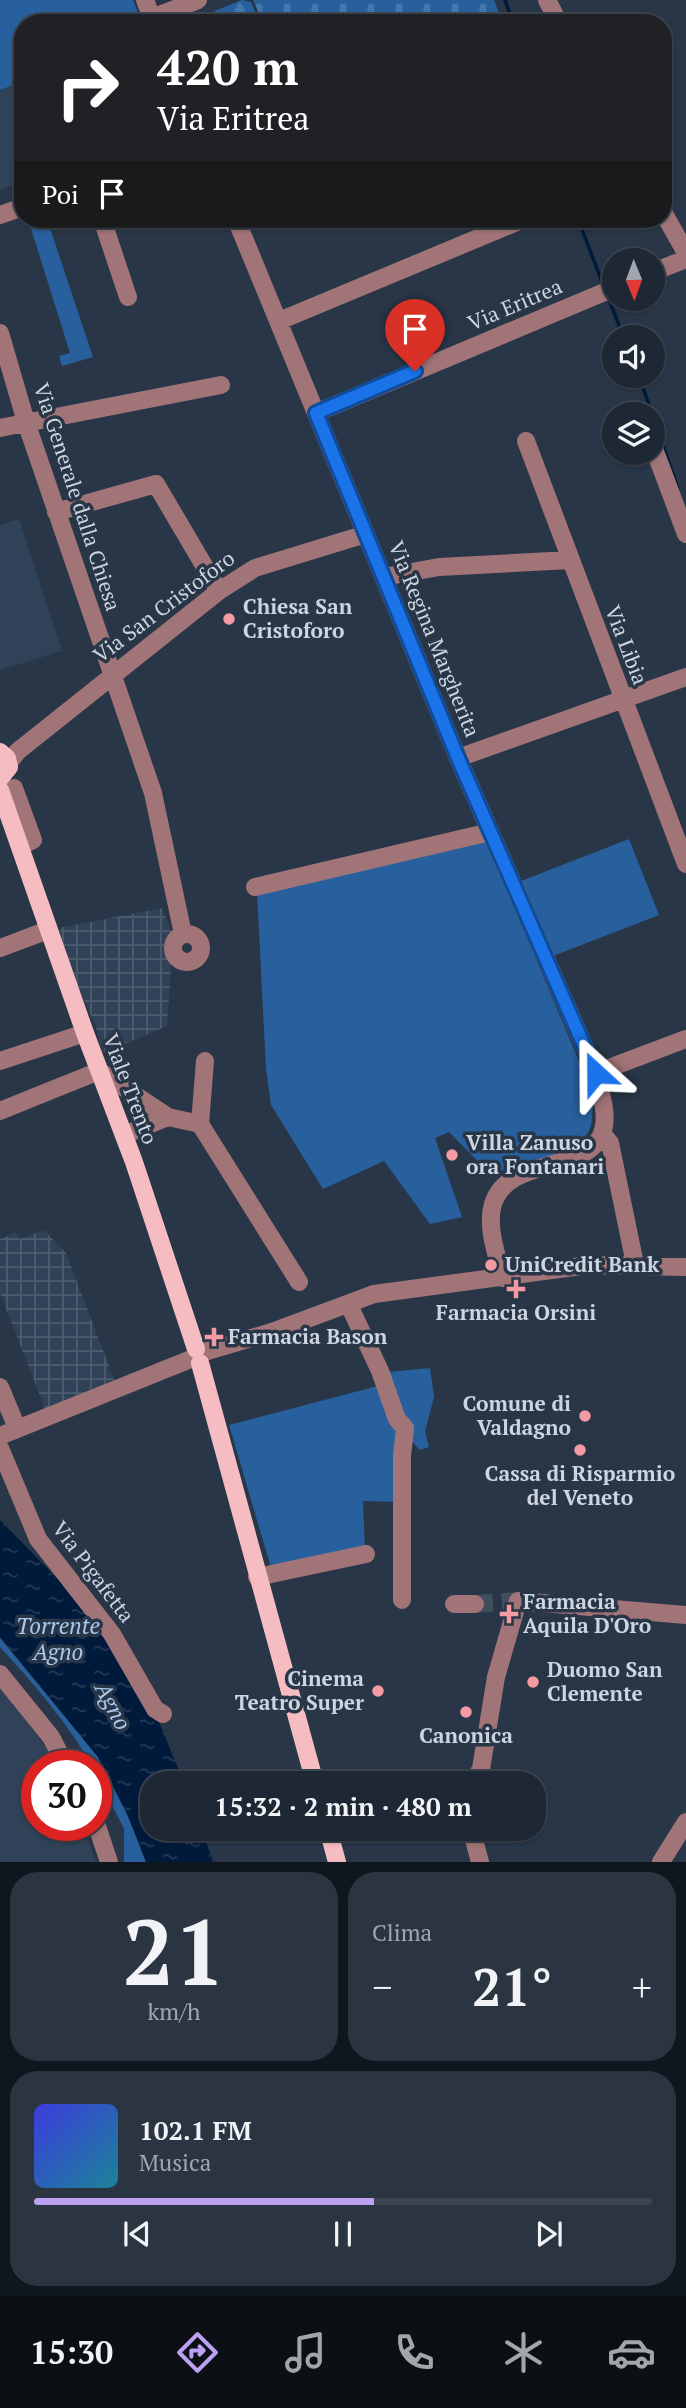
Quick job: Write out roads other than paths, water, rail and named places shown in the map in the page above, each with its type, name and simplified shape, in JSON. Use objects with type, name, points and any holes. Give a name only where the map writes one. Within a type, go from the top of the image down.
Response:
[{"type":"main road","name":"Viale Trento","points":[[6,771],[21,846],[48,930],[124,1135],[198,1356],[312,1771]]},
{"type":"main road","points":[[331,1841],[337,1862]]},
{"type":"street","points":[[166,14],[198,0]]},
{"type":"street","points":[[105,228],[128,297]]},
{"type":"street","name":"Via Regina Margherita","points":[[240,228],[458,758],[596,1073],[605,1116],[602,1133]]},
{"type":"street","points":[[279,321],[502,228]]},
{"type":"street","points":[[672,228],[686,253]]},
{"type":"street","points":[[665,267],[686,259]]},
{"type":"street","name":"Via Eritrea","points":[[316,413],[602,294]]},
{"type":"street","name":"Via Generale dalla Chiesa","points":[[0,333],[26,422],[110,675],[153,793],[183,934]]},
{"type":"street","points":[[0,428],[221,385]]},
{"type":"street","name":"Via Libia","points":[[526,440],[686,864]]},
{"type":"street","points":[[660,465],[686,534]]},
{"type":"street","points":[[56,512],[156,484],[219,591]]},
{"type":"street","name":"Via San Cristoforo","points":[[6,771],[110,675],[219,591],[255,568],[366,534]]},
{"type":"street","points":[[384,577],[439,567],[570,560]]},
{"type":"street","points":[[458,758],[686,677]]},
{"type":"street","points":[[255,887],[490,832]]},
{"type":"street","points":[[0,948],[48,930]]},
{"type":"street","points":[[0,1061],[85,1034]]},
{"type":"street","points":[[596,1073],[686,1039]]},
{"type":"street","points":[[205,1061],[200,1124],[299,1282]]},
{"type":"street","points":[[0,1111],[100,1071],[168,1117],[200,1124]]},
{"type":"street","points":[[124,1135],[168,1117]]},
{"type":"street","points":[[503,1278],[491,1221],[492,1204],[501,1189],[513,1176],[584,1152],[602,1133],[610,1143],[635,1264]]},
{"type":"street","points":[[0,1436],[198,1356],[374,1294],[589,1265],[686,1267]]},
{"type":"street","points":[[349,1305],[380,1371],[397,1419],[405,1428],[402,1456],[402,1600]]},
{"type":"street","points":[[0,1387],[17,1428]]},
{"type":"street","name":"Via Pigafetta","points":[[0,1448],[38,1539],[112,1634],[155,1709],[163,1714]]},
{"type":"street","points":[[257,1577],[366,1554]]},
{"type":"street","points":[[480,1771],[496,1677],[518,1601],[686,1615]]},
{"type":"street","points":[[454,1604],[475,1604]]},
{"type":"street","points":[[0,1674],[51,1737],[58,1750]]},
{"type":"street","points":[[467,1771],[485,1748]]},
{"type":"street","points":[[661,1862],[686,1822]]},
{"type":"street","points":[[102,1841],[109,1862]]},
{"type":"street","points":[[474,1841],[480,1862]]},
{"type":"water","name":"Torrente Agno","points":[[0,1520],[89,1611],[157,1717],[179,1771],[140,1771],[140,1841],[206,1841],[213,1862],[146,1862],[112,1785],[112,1750],[92,1750],[0,1637]]},
{"type":"waterway","points":[[505,0],[510,14]]},
{"type":"waterway","points":[[581,228],[602,282]]},
{"type":"waterway","points":[[614,312],[619,325]]},
{"type":"waterway","points":[[643,388],[678,489]]},
{"type":"tunnel","points":[[475,1604],[518,1601]]},
{"type":"place","name":"Chiesa San Cristoforo","points":[[229,619]]},
{"type":"place","name":"Villa Zanuso ora Fontanari","points":[[452,1155]]},
{"type":"place","name":"UniCredit Bank","points":[[491,1265]]},
{"type":"place","name":"Farmacia Orsini","points":[[516,1289]]},
{"type":"place","name":"Farmacia Bason","points":[[214,1337]]},
{"type":"place","name":"Comune di Valdagno","points":[[585,1416]]},
{"type":"place","name":"Cassa di Risparmio del Veneto","points":[[580,1450]]},
{"type":"place","name":"Farmacia Aquila D'Oro","points":[[509,1614]]},
{"type":"place","name":"Duomo San Clemente","points":[[533,1682]]},
{"type":"place","name":"Cinema Teatro Super","points":[[378,1691]]},
{"type":"place","name":"Canonica","points":[[466,1712]]},
{"type":"water label","name":"Agno","points":[[113,1706]]}]
